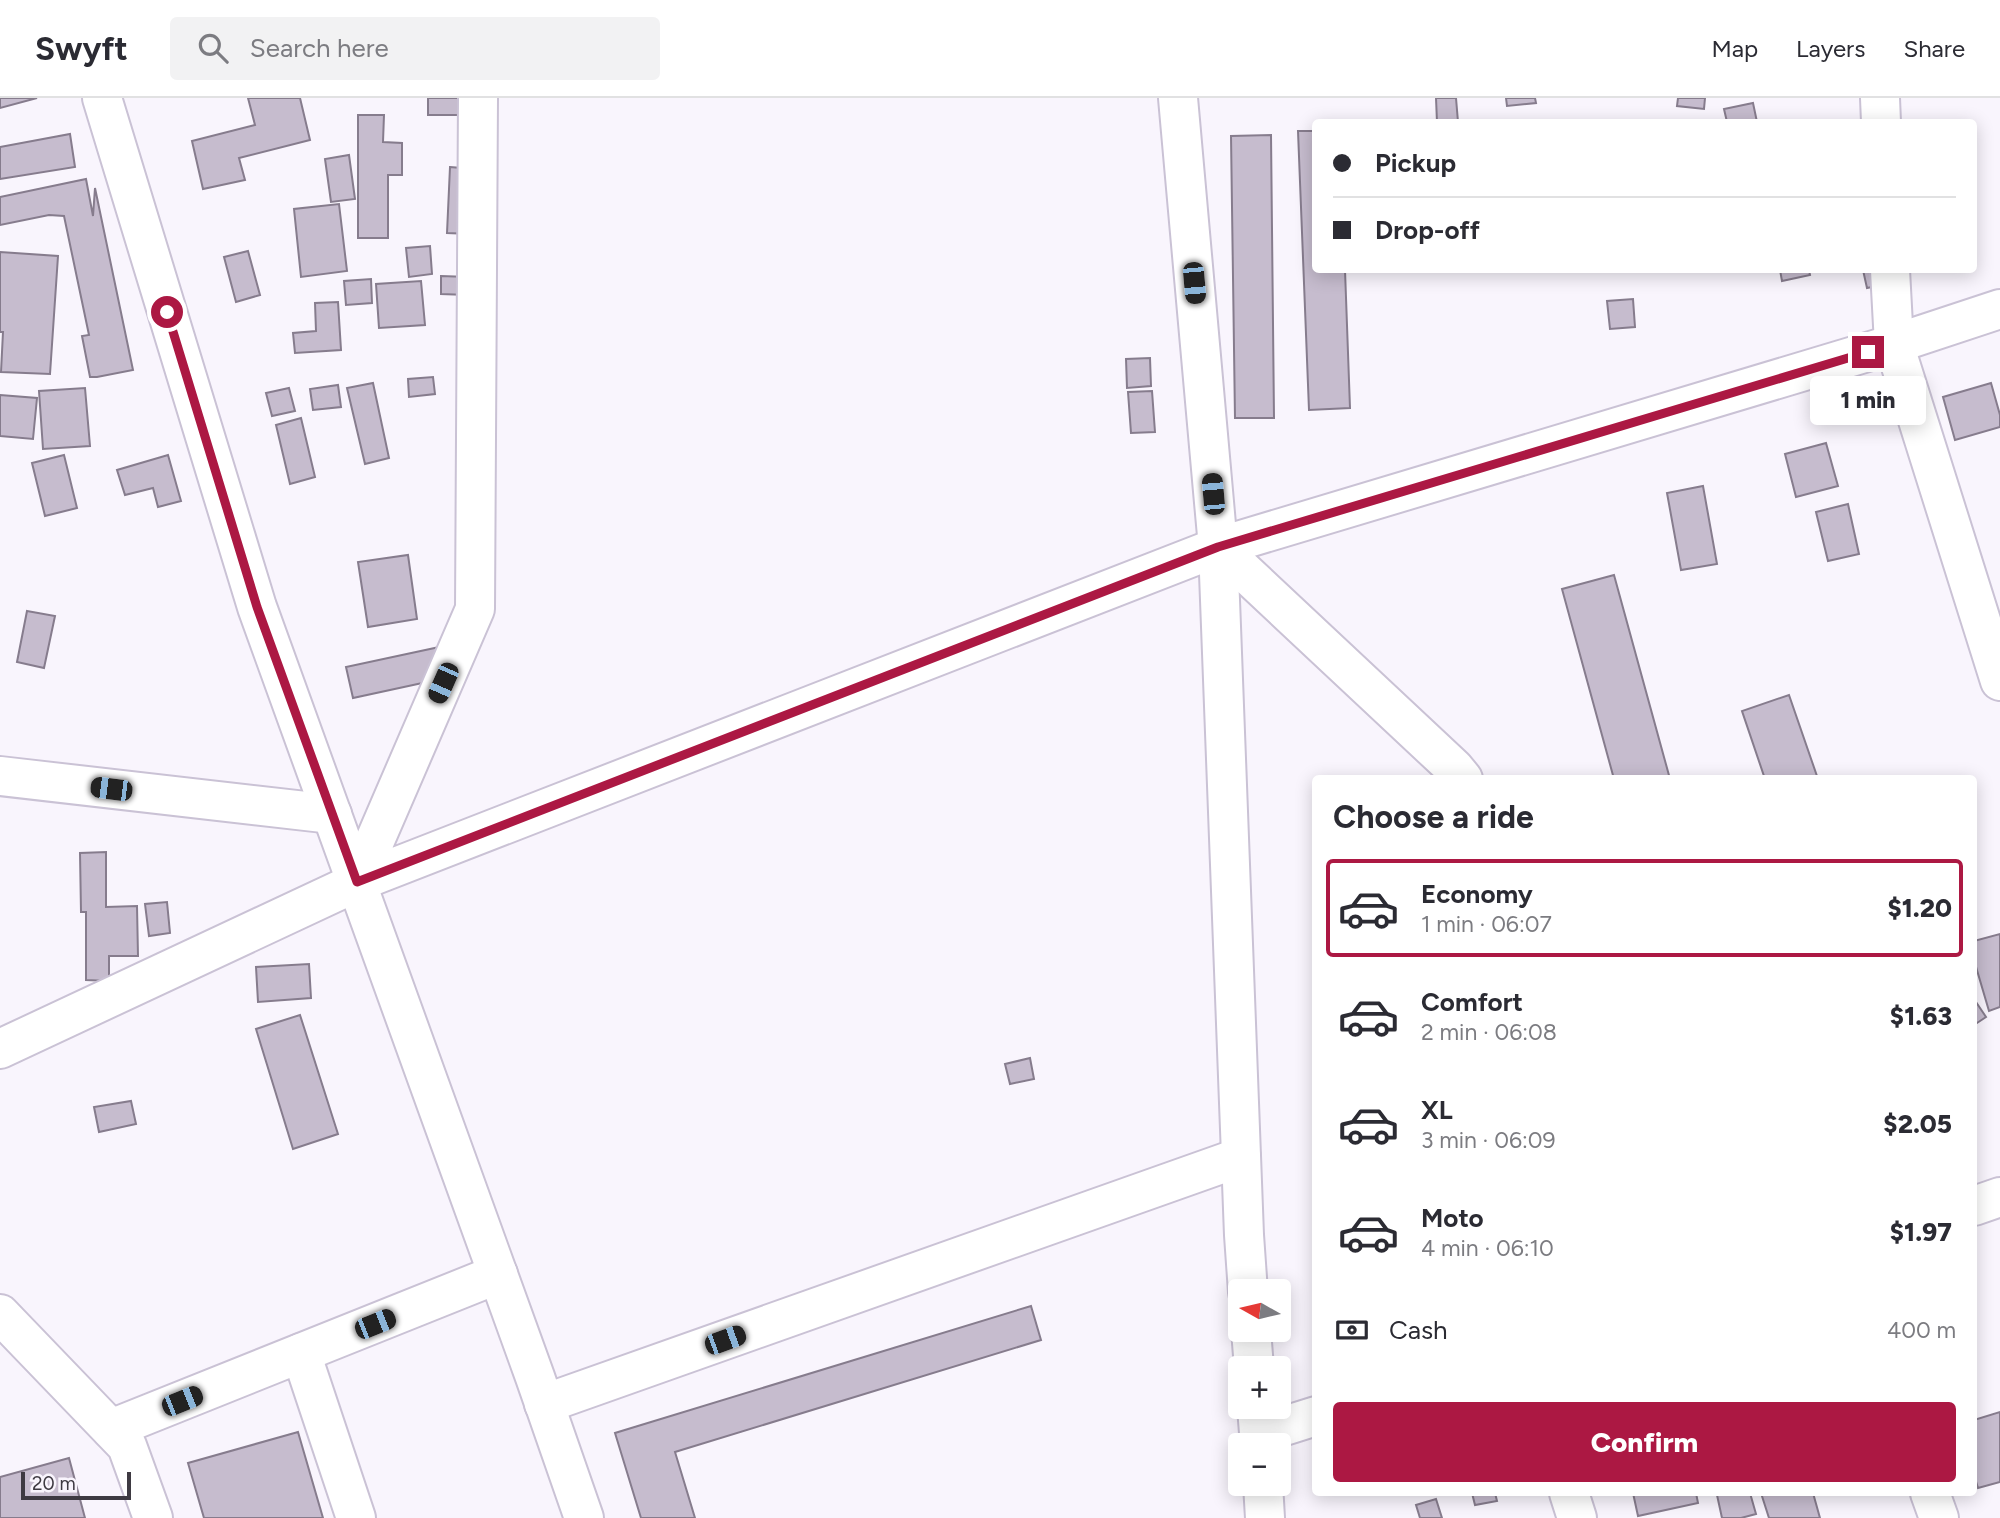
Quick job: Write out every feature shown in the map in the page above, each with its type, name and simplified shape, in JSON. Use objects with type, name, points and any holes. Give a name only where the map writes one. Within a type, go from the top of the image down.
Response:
[{"type":"street","points":[[102,98],[257,607],[584,1518]]},
{"type":"street","points":[[357,882],[475,609],[478,98]]},
{"type":"street","points":[[1178,98],[1218,547],[1247,1279]]},
{"type":"street","points":[[1880,98],[1881,119]]},
{"type":"street","points":[[1890,273],[1894,344],[2000,681]]},
{"type":"street","points":[[0,1049],[357,882],[1218,547],[2000,310]]},
{"type":"street","points":[[1218,547],[1460,775]]},
{"type":"street","points":[[0,776],[332,814]]},
{"type":"street","points":[[544,1404],[1241,1157]]},
{"type":"street","points":[[1977,1205],[2000,1197]]},
{"type":"street","points":[[111,1429],[498,1274]]},
{"type":"street","points":[[0,1314],[127,1446],[153,1518]]},
{"type":"street","points":[[301,1353],[356,1518]]},
{"type":"street","points":[[1259,1429],[1312,1417]]},
{"type":"street","points":[[1264,1496],[1265,1518]]},
{"type":"street","points":[[1570,1496],[1577,1518]]},
{"type":"street","points":[[1931,1496],[1939,1518]]},
{"type":"building","points":[[0,98],[37,98],[0,108]]},
{"type":"building","points":[[248,98],[300,98],[310,140],[239,158],[245,180],[203,189],[192,141],[255,125]]},
{"type":"building","points":[[428,98],[474,98],[474,115],[428,115]]},
{"type":"building","points":[[1436,98],[1456,98],[1458,119],[1437,119]]},
{"type":"building","points":[[1506,98],[1535,98],[1536,103],[1507,106]]},
{"type":"building","points":[[1678,98],[1705,98],[1704,109],[1677,106]]},
{"type":"building","points":[[1753,103],[1756,119],[1726,119],[1724,109]]},
{"type":"building","points":[[358,115],[384,115],[383,142],[402,143],[402,175],[388,175],[388,238],[358,238]]},
{"type":"building","points":[[1298,131],[1312,131],[1312,273],[1345,273],[1350,408],[1309,410]]},
{"type":"building","points":[[70,134],[75,167],[0,179],[0,147]]},
{"type":"building","points":[[1271,135],[1274,418],[1235,418],[1231,136]]},
{"type":"building","points":[[349,155],[355,199],[331,202],[325,159]]},
{"type":"building","points":[[450,167],[473,169],[470,234],[447,233]]},
{"type":"building","points":[[86,179],[93,216],[95,188],[133,370],[97,377],[90,377],[82,336],[89,335],[64,216],[49,215],[0,225],[0,197]]},
{"type":"building","points":[[339,204],[347,271],[301,277],[294,209]]},
{"type":"building","points":[[430,246],[432,274],[409,277],[406,248]]},
{"type":"building","points":[[248,251],[260,295],[236,302],[224,257]]},
{"type":"building","points":[[0,252],[58,256],[50,374],[1,372],[3,332],[0,332]]},
{"type":"building","points":[[1781,273],[1810,273],[1810,275],[1782,281]]},
{"type":"building","points":[[1864,273],[1908,273],[1909,279],[1867,288]]},
{"type":"building","points":[[441,276],[468,277],[467,295],[441,294]]},
{"type":"building","points":[[371,279],[372,303],[346,305],[344,281]]},
{"type":"building","points":[[421,281],[425,325],[379,328],[376,284]]},
{"type":"building","points":[[1633,299],[1635,327],[1610,329],[1607,301]]},
{"type":"building","points":[[338,302],[341,350],[295,353],[293,333],[316,331],[315,303]]},
{"type":"building","points":[[1150,358],[1151,386],[1127,388],[1126,359]]},
{"type":"building","points":[[433,377],[435,394],[409,397],[408,379]]},
{"type":"building","points":[[373,383],[389,458],[365,464],[347,388]]},
{"type":"building","points":[[1991,383],[2000,415],[2000,427],[1955,440],[1943,397]]},
{"type":"building","points":[[338,385],[341,407],[313,410],[310,389]]},
{"type":"building","points":[[85,388],[90,446],[43,449],[39,391]]},
{"type":"building","points":[[289,388],[295,411],[272,416],[266,393]]},
{"type":"building","points":[[1152,391],[1155,432],[1131,433],[1128,392]]},
{"type":"building","points":[[0,395],[37,398],[33,439],[0,436]]},
{"type":"building","points":[[301,418],[315,477],[290,484],[276,425]]},
{"type":"building","points":[[1826,443],[1838,486],[1796,497],[1785,454]]},
{"type":"building","points":[[64,455],[77,508],[45,516],[32,463]]},
{"type":"building","points":[[168,455],[181,501],[158,507],[153,488],[125,495],[117,470]]},
{"type":"building","points":[[1703,486],[1717,564],[1681,570],[1667,493]]},
{"type":"building","points":[[1848,504],[1859,554],[1828,561],[1816,512]]},
{"type":"building","points":[[408,555],[417,619],[368,627],[358,562]]},
{"type":"building","points":[[1614,575],[1669,775],[1613,775],[1562,589]]},
{"type":"building","points":[[27,611],[55,616],[44,668],[17,662]]},
{"type":"building","points":[[458,643],[464,674],[353,698],[346,667]]},
{"type":"building","points":[[1789,695],[1817,775],[1764,775],[1742,711]]},
{"type":"building","points":[[106,852],[106,907],[137,906],[138,956],[109,956],[109,981],[86,980],[86,912],[81,912],[80,853]]},
{"type":"building","points":[[167,902],[170,933],[149,936],[145,904]]},
{"type":"building","points":[[2000,934],[2000,1007],[1989,1011],[1977,970],[1977,940]]},
{"type":"building","points":[[309,964],[311,998],[258,1002],[256,967]]},
{"type":"building","points":[[1977,1004],[1986,1017],[1977,1023]]},
{"type":"building","points":[[300,1015],[338,1134],[293,1149],[256,1029]]},
{"type":"building","points":[[1030,1058],[1034,1079],[1010,1084],[1005,1064]]},
{"type":"building","points":[[131,1101],[136,1124],[99,1132],[94,1107]]},
{"type":"building","points":[[1031,1306],[1041,1340],[675,1452],[695,1518],[641,1518],[615,1433]]},
{"type":"building","points":[[2000,1412],[2000,1482],[1978,1488],[1977,1485],[1977,1419]]},
{"type":"building","points":[[298,1432],[323,1518],[204,1518],[188,1463]]},
{"type":"building","points":[[69,1458],[85,1518],[0,1518],[0,1477]]},
{"type":"building","points":[[1473,1496],[1496,1496],[1497,1501],[1475,1505]]},
{"type":"building","points":[[1634,1496],[1697,1496],[1698,1503],[1638,1516]]},
{"type":"building","points":[[1717,1496],[1751,1496],[1756,1514],[1741,1518],[1722,1518]]},
{"type":"building","points":[[1762,1496],[1814,1496],[1820,1518],[1769,1518]]},
{"type":"building","points":[[1436,1499],[1442,1518],[1420,1518],[1416,1505]]},
{"type":"route","points":[[167,312],[257,607],[357,882],[1218,547],[1868,352]]}]
